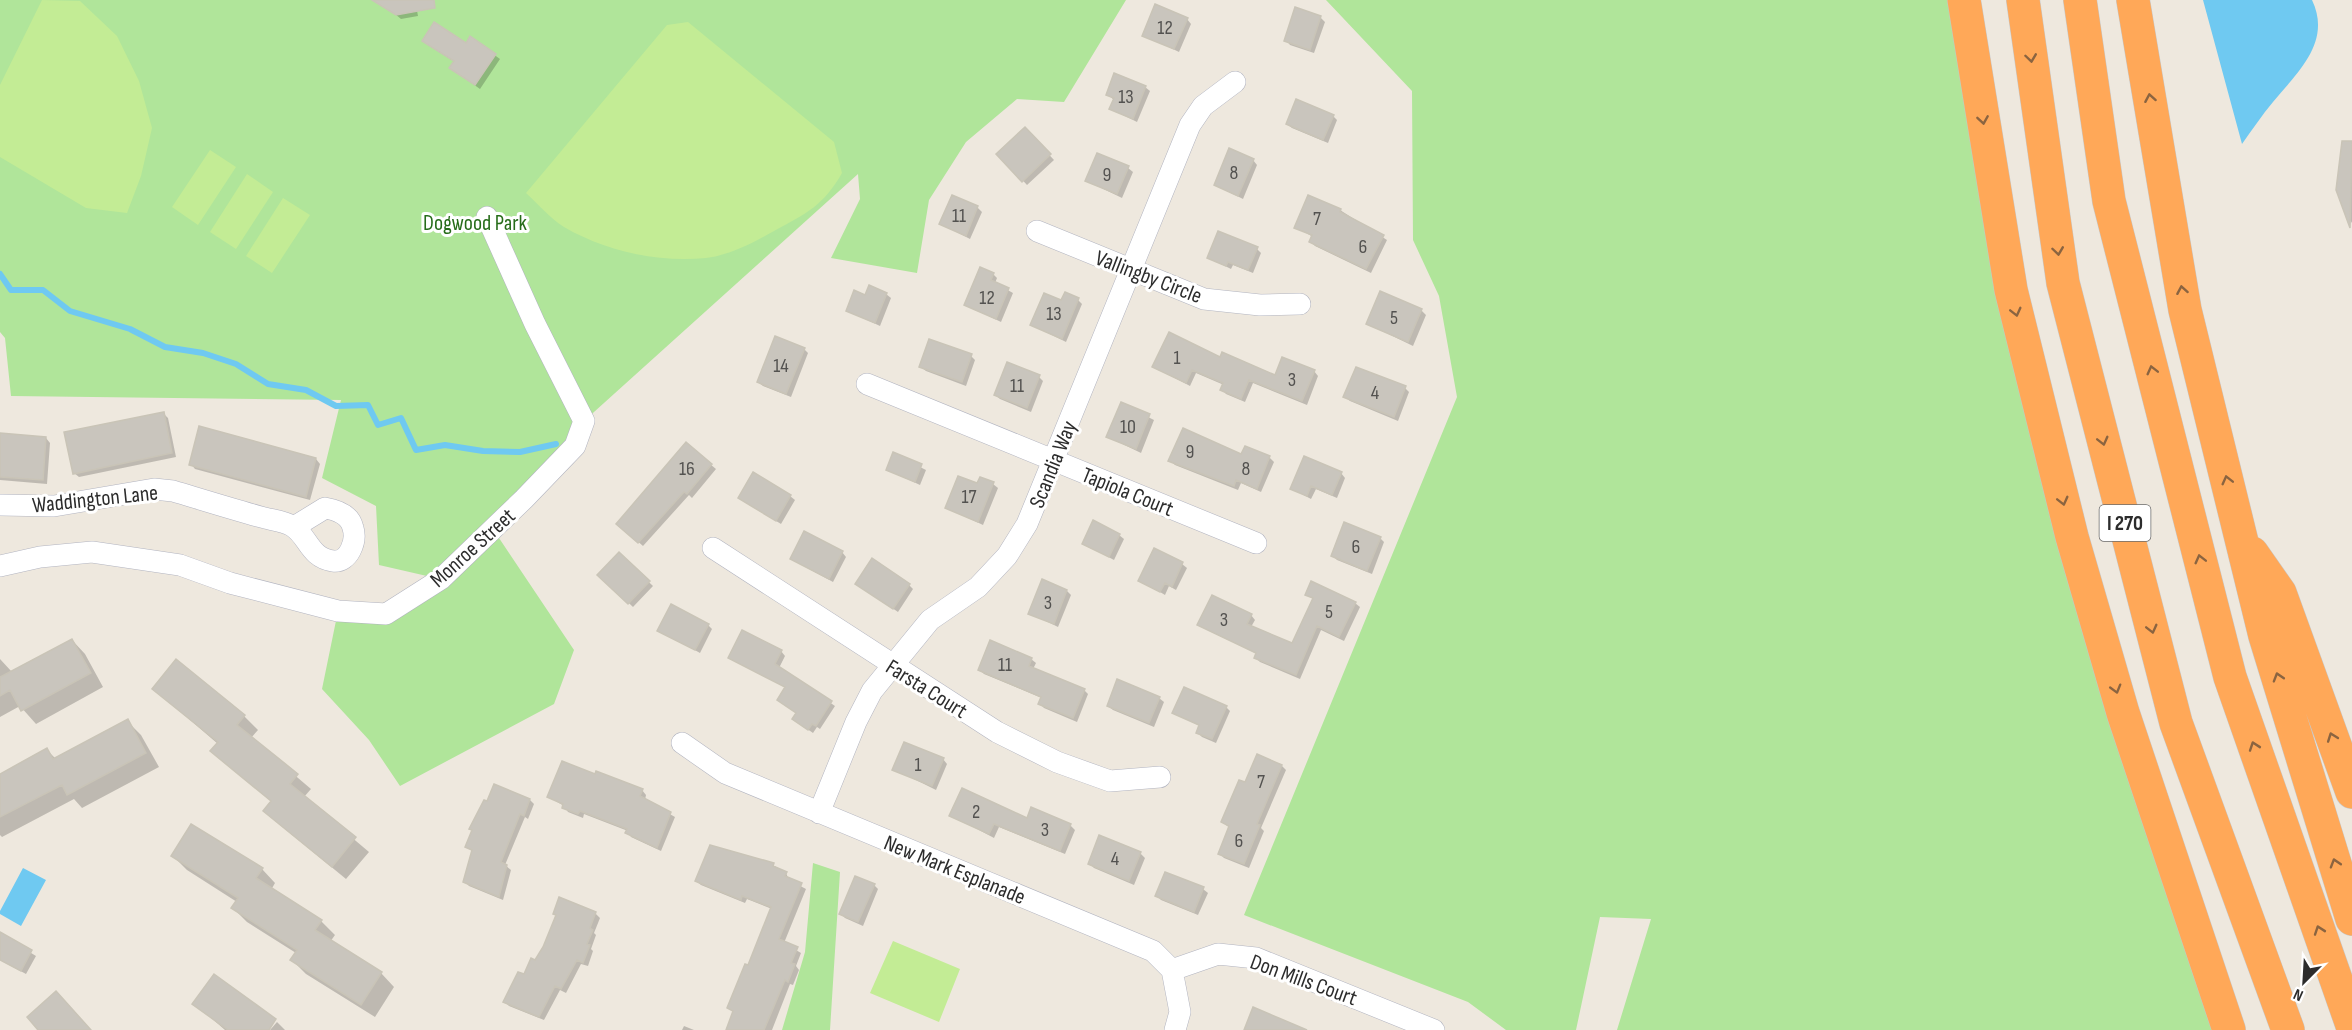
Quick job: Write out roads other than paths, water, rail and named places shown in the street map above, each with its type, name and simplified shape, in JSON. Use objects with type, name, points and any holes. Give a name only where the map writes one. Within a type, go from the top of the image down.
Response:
[{"type":"highway","name":"I 270","points":[[1964,0],[2011,290],[2072,537],[2123,713],[2229,1030]]},
{"type":"highway","name":"I 270","points":[[2023,0],[2063,283],[2176,723],[2288,1030]]},
{"type":"highway","points":[[2080,0],[2109,201],[2230,677],[2352,1025]]},
{"type":"highway","points":[[2133,0],[2185,310],[2265,636],[2352,920]]},
{"type":"highway","points":[[2240,537],[2280,593],[2352,792]]},
{"type":"street","name":"Scandia Way","points":[[819,813],[856,722],[872,691],[930,620],[978,587],[1007,556],[1027,524],[1190,125],[1203,106],[1235,82]]},
{"type":"street","name":"Monroe Street","points":[[0,566],[40,557],[92,552],[180,565],[230,583],[338,611],[386,615],[441,579],[524,500],[575,446],[584,422],[535,324],[487,217]]},
{"type":"street","name":"Vallingby Circle","points":[[1037,231],[1204,299],[1260,305],[1300,304]]},
{"type":"street","name":"Tapiola Court","points":[[867,384],[1256,543]]},
{"type":"street","name":"Waddington Lane","points":[[0,505],[54,506],[154,489],[173,491],[294,527]]},
{"type":"street","name":"Farsta Court","points":[[713,548],[997,732],[1057,762],[1110,781],[1160,777]]},
{"type":"street","name":"New Mark Esplanade","points":[[682,743],[725,772],[1153,951],[1172,970]]},
{"type":"street","name":"Don Mills Court","points":[[1172,970],[1218,954],[1256,958],[1434,1030]]},
{"type":"street","points":[[1172,970],[1180,1012],[1175,1030]]},
{"type":"water","points":[[2203,0],[2312,0],[2317,15],[2318,29],[2309,56],[2242,144]]},
{"type":"water","points":[[23,868],[46,880],[21,926],[0,914],[0,911]]},
{"type":"waterway","points":[[0,274],[11,290],[43,290],[70,311],[130,329],[165,347],[203,353],[236,364],[268,384],[306,390],[336,406],[368,405],[378,425],[401,418],[416,450],[445,445],[483,451],[520,452],[556,444]]},
{"type":"park label","name":"Dogwood Park","points":[[475,222]]}]
